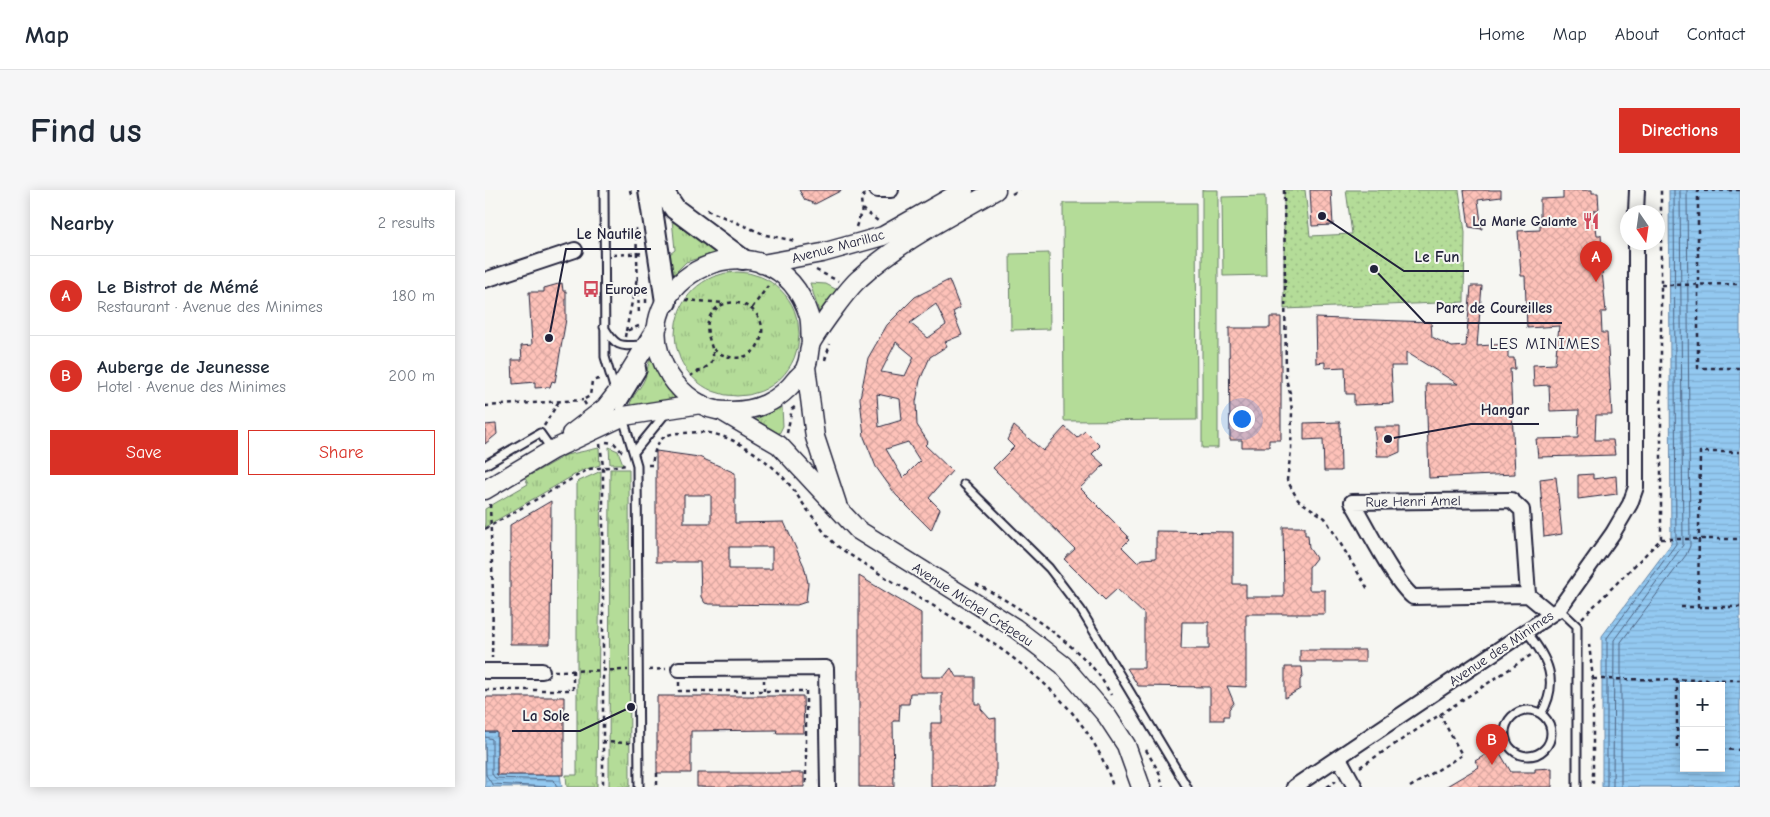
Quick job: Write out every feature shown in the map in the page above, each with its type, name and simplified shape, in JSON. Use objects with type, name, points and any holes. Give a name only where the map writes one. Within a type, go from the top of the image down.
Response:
[{"type":"main road","points":[[662,190],[675,209],[742,259]]},
{"type":"main road","points":[[640,195],[645,224],[668,298]]},
{"type":"street","points":[[877,190],[891,190]]},
{"type":"street","name":"Avenue Marillac","points":[[761,264],[883,236],[964,190]]},
{"type":"street","name":"Avenue Marillac","points":[[811,342],[858,279],[905,243],[996,190]]},
{"type":"street","points":[[1636,205],[1637,190]]},
{"type":"street","points":[[485,280],[575,250]]},
{"type":"street","name":"Avenue des Minimes","points":[[1294,787],[1555,611],[1613,533],[1630,504],[1636,487],[1636,250]]},
{"type":"street","points":[[487,489],[552,450],[620,405],[642,350],[658,326],[668,298],[683,278],[701,267],[721,260],[742,259],[761,264],[783,276],[800,295],[809,318],[815,367],[788,391],[769,404],[746,411],[723,411],[701,404],[687,396],[675,384],[664,367],[660,353],[658,326]]},
{"type":"street","name":"Avenue Michel Crépeau","points":[[815,367],[812,399],[815,437],[839,509]]},
{"type":"street","points":[[552,450],[605,408],[620,405],[670,409],[701,404]]},
{"type":"street","name":"Avenue Michel Crépeau","points":[[723,411],[779,445],[858,530],[872,541],[1015,628],[1063,665],[1107,716],[1126,745],[1141,787]]},
{"type":"street","name":"Rue Henri Amel","points":[[1511,500],[1522,510],[1528,595],[1413,597],[1407,592],[1352,502],[1511,500]]},
{"type":"street","points":[[1528,595],[1555,611]]},
{"type":"street","points":[[679,669],[826,668],[828,787]]},
{"type":"street","points":[[488,671],[542,671]]},
{"type":"street","points":[[1339,758],[1352,781]]},
{"type":"lane","points":[[604,190],[605,357],[635,452],[637,465],[639,787]]},
{"type":"lane","points":[[604,326],[613,342],[642,350]]},
{"type":"lane","points":[[635,452],[670,409]]},
{"type":"lane","points":[[485,465],[540,433],[552,450]]},
{"type":"lane","points":[[964,484],[1049,568],[1081,610],[1187,787]]},
{"type":"lane","points":[[1555,611],[1577,626],[1577,787]]},
{"type":"lane","points":[[1526,631],[1541,649],[1550,669],[1549,700],[1541,714]]},
{"type":"lane","points":[[1529,710],[1541,714],[1550,728],[1548,744],[1541,752],[1533,755],[1517,753],[1507,743],[1505,732],[1511,717],[1521,711],[1529,710]]},
{"type":"path","points":[[630,190],[640,195]]},
{"type":"path","points":[[856,227],[862,209],[861,200],[868,190]]},
{"type":"path","points":[[1284,190],[1285,379],[1290,393],[1292,412],[1291,451],[1287,480],[1298,500],[1325,518],[1369,591]]},
{"type":"path","points":[[1740,190],[1698,191],[1697,284],[1698,368],[1740,368]]},
{"type":"path","points":[[862,209],[878,220]]},
{"type":"path","points":[[705,210],[766,235],[803,242],[802,256],[806,265],[839,281],[850,290]]},
{"type":"path","points":[[627,331],[639,273],[645,224]]},
{"type":"path","points":[[639,273],[639,316]]},
{"type":"path","points":[[752,308],[768,286],[783,276]]},
{"type":"path","points":[[1661,285],[1740,284]]},
{"type":"path","points":[[668,298],[727,304],[738,303],[752,308],[759,317],[762,326],[762,335],[754,351],[737,358],[719,354],[712,348]]},
{"type":"path","points":[[675,384],[710,364],[713,357],[706,330],[708,321],[713,312],[727,304]]},
{"type":"path","points":[[815,367],[832,340]]},
{"type":"path","points":[[766,462],[787,434],[791,409],[801,401],[812,399]]},
{"type":"path","points":[[485,406],[583,400]]},
{"type":"path","points":[[540,433],[559,401]]},
{"type":"path","points":[[637,465],[652,465],[654,447],[661,438],[676,432],[710,433],[737,443],[766,462],[782,476],[804,507],[838,547],[994,643],[1037,677],[1071,713],[1085,732],[1102,758],[1113,787]]},
{"type":"path","points":[[485,529],[589,469],[603,466],[627,465],[619,448],[613,444],[600,442],[603,466],[601,671],[603,787]]},
{"type":"path","points":[[1698,607],[1700,452],[1740,452]]},
{"type":"path","points":[[487,489],[491,525],[493,595],[488,671]]},
{"type":"path","points":[[1661,539],[1740,538]]},
{"type":"path","points":[[1681,607],[1740,607]]},
{"type":"path","points":[[1585,614],[1586,624]]},
{"type":"path","points":[[1588,642],[1593,680],[1593,787]]},
{"type":"path","points":[[1327,787],[1352,781],[1395,746],[1541,649]]},
{"type":"path","points":[[542,671],[679,669],[679,691],[806,691],[806,787]]},
{"type":"path","points":[[485,690],[573,690],[573,670]]},
{"type":"path","points":[[1593,680],[1740,680]]},
{"type":"path","points":[[1677,680],[1677,749],[1680,749]]},
{"type":"path","points":[[1410,787],[1463,754],[1440,715]]},
{"type":"path","points":[[602,742],[639,743]]},
{"type":"path","points":[[1725,750],[1740,750]]},
{"type":"path","points":[[657,773],[657,787]]},
{"type":"green space","points":[[1202,190],[1218,190],[1218,448],[1202,448]]},
{"type":"green space","points":[[1284,190],[1305,190],[1310,236],[1352,234],[1346,190],[1459,190],[1465,232],[1464,302],[1284,309]]},
{"type":"green space","points":[[1265,196],[1266,275],[1223,276],[1222,197]]},
{"type":"green space","points":[[1063,203],[1196,203],[1197,420],[1064,421]]},
{"type":"green space","points":[[672,219],[721,251],[686,262],[668,280],[666,257],[675,250]]},
{"type":"green space","points":[[1049,253],[1050,329],[1011,330],[1010,254]]},
{"type":"green space","points":[[737,272],[761,277],[781,290],[794,310],[799,334],[794,358],[781,378],[761,391],[737,396],[713,391],[693,378],[680,358],[675,334],[680,310],[693,290],[713,277]]},
{"type":"green space","points":[[810,283],[826,284],[839,291],[821,318]]},
{"type":"green space","points":[[653,355],[663,377],[680,401],[629,407],[643,382]]},
{"type":"green space","points":[[782,407],[783,426],[778,436],[752,421]]},
{"type":"green space","points":[[609,447],[618,451],[623,464],[610,464]]},
{"type":"green space","points":[[599,448],[600,465],[581,471],[485,527],[485,509],[528,484],[525,478],[566,455]]},
{"type":"green space","points":[[610,469],[629,469],[630,787],[609,787]]},
{"type":"green space","points":[[601,471],[597,787],[567,787],[566,775],[577,775],[577,482]]},
{"type":"water","points":[[1669,190],[1740,190],[1740,787],[1602,787],[1602,636],[1671,544]]},
{"type":"water","points":[[485,732],[497,732],[560,775],[562,787],[485,787]]},
{"type":"building","points":[[799,190],[842,190],[815,204],[805,200]]},
{"type":"building","points":[[1310,190],[1331,190],[1333,225],[1312,226]]},
{"type":"building","points":[[1464,190],[1501,190],[1501,197],[1478,200],[1482,229],[1469,227]]},
{"type":"building","points":[[1563,190],[1592,190],[1592,193],[1598,193],[1599,210],[1594,210],[1597,235],[1601,235],[1602,251],[1600,251],[1606,312],[1601,312],[1602,333],[1607,333],[1612,415],[1596,415],[1595,440],[1613,440],[1615,455],[1538,457],[1536,439],[1578,438],[1579,410],[1550,411],[1549,385],[1534,386],[1533,365],[1555,364],[1559,326],[1527,328],[1525,276],[1521,276],[1518,231],[1540,230],[1540,199],[1563,198]]},
{"type":"building","points":[[949,280],[960,308],[953,312],[962,335],[945,342],[947,346],[930,357],[920,380],[916,402],[917,425],[928,442],[925,445],[952,471],[929,498],[940,509],[931,530],[896,495],[876,467],[864,437],[860,398],[868,358],[887,325],[915,297]],"holes":[[[936,304],[946,325],[928,338],[910,323]],[[896,342],[914,357],[905,376],[881,372]],[[877,394],[900,399],[902,420],[879,427]],[[908,442],[920,461],[903,478],[886,449]]]},
{"type":"building","points":[[562,283],[563,291],[566,291],[566,319],[555,382],[552,381],[550,387],[535,388],[535,382],[513,384],[512,360],[522,360],[521,346],[532,345],[529,292],[544,292],[544,288]]},
{"type":"building","points":[[1471,286],[1482,286],[1477,346],[1508,344],[1508,358],[1514,358],[1515,369],[1510,369],[1515,474],[1429,478],[1426,384],[1458,384],[1406,352],[1406,366],[1391,366],[1393,403],[1354,405],[1354,394],[1346,394],[1345,367],[1325,368],[1325,362],[1316,363],[1315,318],[1431,322],[1432,337],[1452,347],[1466,346]]},
{"type":"building","points":[[1270,317],[1281,317],[1281,440],[1269,440],[1269,447],[1242,447],[1242,440],[1230,440],[1229,328],[1270,328]]},
{"type":"building","points":[[1340,422],[1341,471],[1324,471],[1323,439],[1304,440],[1304,423]]},
{"type":"building","points":[[496,424],[497,434],[485,444],[485,425]]},
{"type":"building","points":[[1014,426],[1043,451],[1065,427],[1077,438],[1085,431],[1100,446],[1092,454],[1104,465],[1080,488],[1128,536],[1129,540],[1122,547],[1137,562],[1142,559],[1156,558],[1156,531],[1233,532],[1233,584],[1246,584],[1246,597],[1284,597],[1283,527],[1305,527],[1309,548],[1316,558],[1309,567],[1309,590],[1325,590],[1325,614],[1246,614],[1246,687],[1227,686],[1234,703],[1229,709],[1229,716],[1224,716],[1224,720],[1210,720],[1210,687],[1138,686],[1127,668],[1144,668],[1144,614],[1117,589],[1105,600],[1064,559],[1075,549],[993,468],[1014,447],[1007,440]],"holes":[[[1182,622],[1209,622],[1209,649],[1181,649]]]},
{"type":"building","points":[[1374,427],[1400,427],[1400,452],[1391,456],[1377,456]]},
{"type":"building","points":[[656,451],[699,457],[735,473],[735,523],[784,522],[804,566],[808,583],[806,602],[797,605],[705,603],[701,597],[700,562],[656,562]],"holes":[[[684,495],[711,495],[711,523],[684,523]],[[729,547],[772,547],[772,569],[729,569]]]},
{"type":"building","points":[[1593,474],[1593,479],[1616,476],[1617,494],[1578,499],[1578,475]]},
{"type":"building","points":[[1556,477],[1562,534],[1544,537],[1540,479]]},
{"type":"building","points":[[551,501],[550,644],[510,644],[510,525]]},
{"type":"building","points":[[859,576],[921,613],[921,677],[944,677],[951,668],[956,677],[975,677],[975,704],[981,704],[981,709],[990,719],[996,718],[996,787],[931,787],[931,723],[942,723],[942,693],[910,693],[909,704],[900,704],[899,721],[893,721],[894,787],[859,787]]},
{"type":"building","points":[[1300,650],[1365,650],[1365,662],[1300,662]]},
{"type":"building","points":[[1285,667],[1302,667],[1303,676],[1300,680],[1300,689],[1285,698]]},
{"type":"building","points":[[657,696],[803,696],[804,733],[776,733],[777,730],[691,731],[691,773],[657,773]]},
{"type":"building","points":[[485,697],[564,697],[564,775],[497,775],[497,732],[485,732]]},
{"type":"building","points":[[1497,748],[1511,772],[1535,772],[1535,769],[1552,768],[1552,787],[1445,787],[1479,767],[1475,761]]},
{"type":"building","points":[[697,773],[804,773],[804,787],[697,787]]},
{"type":"place","name":"Le Fun","points":[[1322,216]]},
{"type":"place","name":"La Marie Galante","points":[[1591,221]]},
{"type":"place","name":"Parc de Coureilles","points":[[1374,269]]},
{"type":"place","name":"Le Bistrot de Mémé","points":[[1596,282]]},
{"type":"place","name":"Europe","points":[[591,289]]},
{"type":"place","name":"Le Nautile","points":[[549,338]]},
{"type":"place","name":"Hangar","points":[[1388,439]]},
{"type":"place","name":"La Sole","points":[[631,707]]},
{"type":"place","name":"Auberge de Jeunesse","points":[[1492,765]]},
{"type":"district","name":"LES MINIMES","points":[[1545,343]]}]
